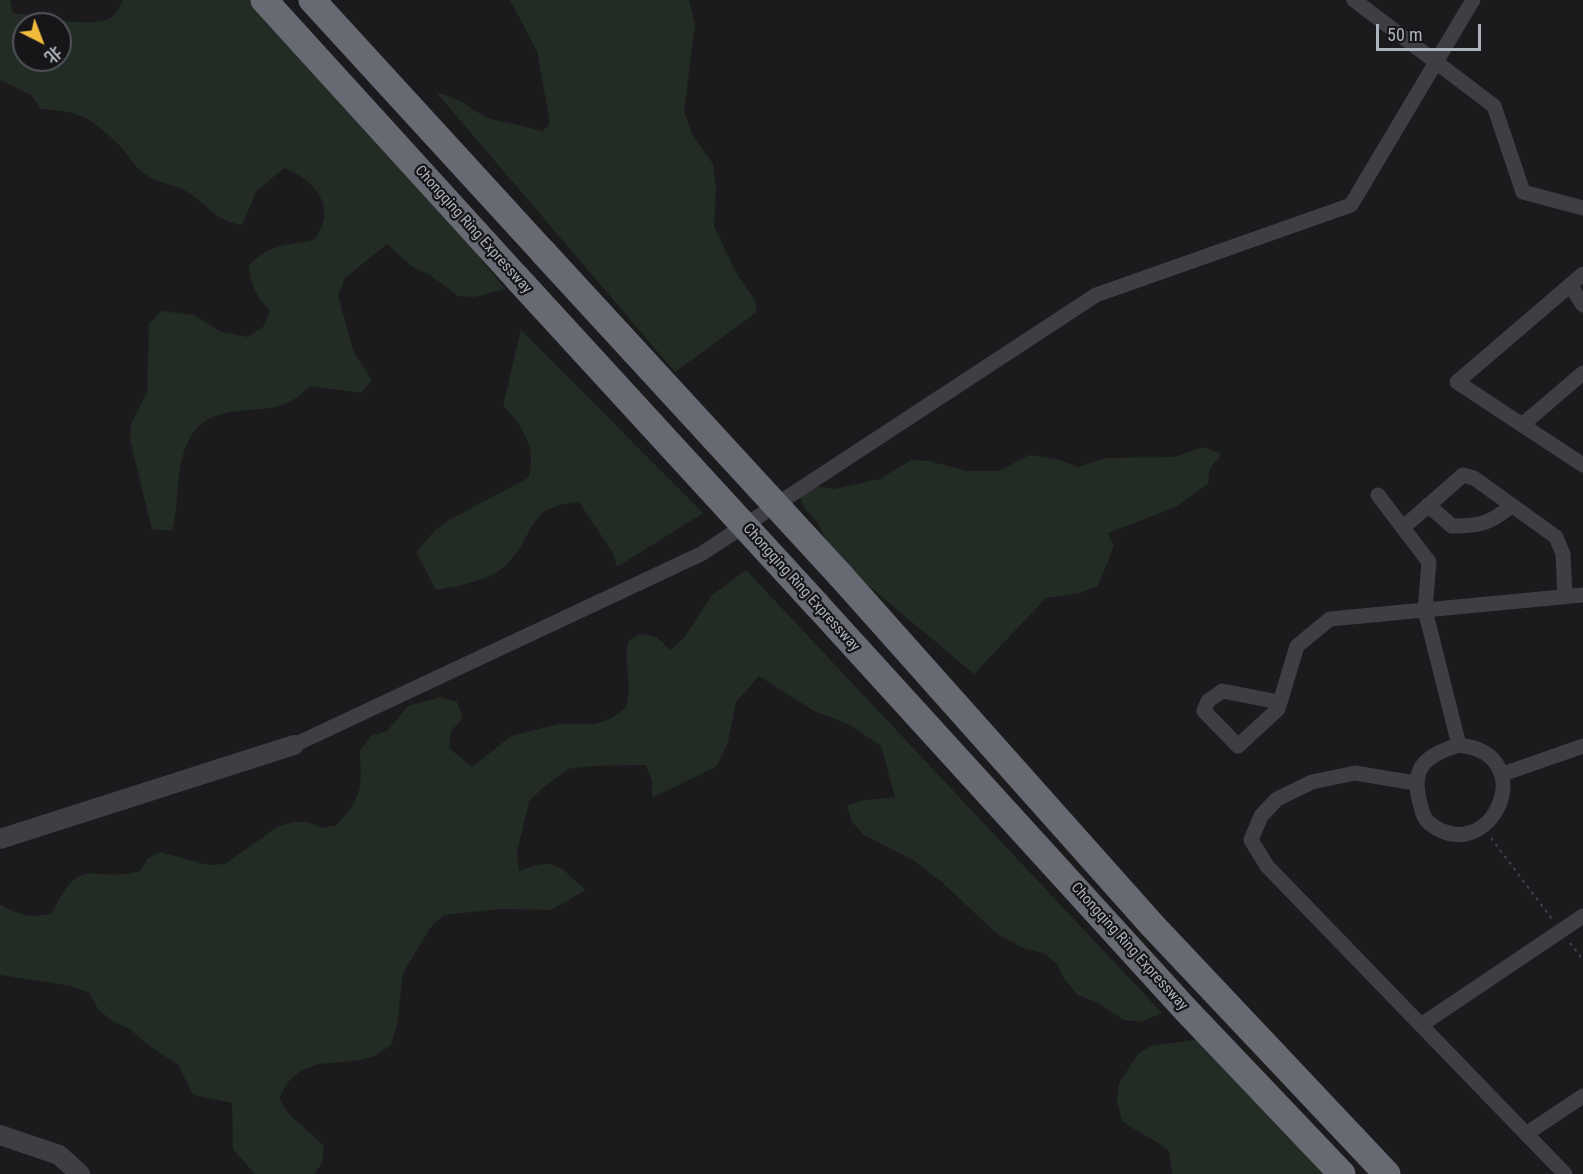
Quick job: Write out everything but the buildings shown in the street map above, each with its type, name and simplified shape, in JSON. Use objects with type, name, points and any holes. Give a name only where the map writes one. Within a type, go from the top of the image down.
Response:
[{"type":"highway","name":"Chongqing Ring Expressway","points":[[264,0],[1185,1009],[1342,1174]]},
{"type":"highway","points":[[312,0],[841,576],[1152,925],[1387,1174]]},
{"type":"street","points":[[1354,0],[1494,106],[1523,192],[1583,208]]},
{"type":"street","points":[[0,839],[294,745],[701,554],[1096,295],[1351,204],[1473,0]]},
{"type":"street","points":[[1582,462],[1457,382],[1583,274]]},
{"type":"street","points":[[1570,285],[1583,305]]},
{"type":"street","points":[[1522,425],[1583,373]]},
{"type":"street","points":[[1406,525],[1463,475],[1474,478],[1556,537],[1563,554],[1565,597]]},
{"type":"street","points":[[1378,495],[1429,562],[1425,610],[1459,746]]},
{"type":"street","points":[[1428,505],[1452,526],[1474,526],[1493,521],[1510,507]]},
{"type":"street","points":[[1279,702],[1222,691],[1208,701],[1204,711],[1238,746],[1278,709],[1297,646],[1330,619],[1583,595]]},
{"type":"street","points":[[1459,746],[1476,747],[1494,760],[1503,774],[1502,802],[1483,827],[1460,835],[1441,832],[1425,820],[1415,783],[1423,762],[1441,751],[1459,746]]},
{"type":"street","points":[[1503,774],[1583,746]]},
{"type":"street","points":[[1415,783],[1355,773],[1312,782],[1277,799],[1261,816],[1251,840],[1267,866],[1565,1174]]},
{"type":"street","points":[[1421,1025],[1583,916]]},
{"type":"street","points":[[1526,1134],[1583,1096]]},
{"type":"street","points":[[0,1135],[59,1155],[80,1174]]},
{"type":"path","points":[[1483,827],[1554,922]]},
{"type":"path","points":[[1569,941],[1583,960]]},
{"type":"shaded area","points":[[0,0],[10,0],[13,12],[12,72],[72,72],[72,21],[96,22],[109,19],[123,0],[252,0],[382,137],[505,289],[474,297],[458,296],[430,275],[411,266],[387,244],[345,278],[338,296],[354,353],[372,380],[361,393],[310,386],[284,405],[227,413],[204,422],[195,431],[183,454],[172,531],[152,529],[130,440],[131,424],[147,393],[149,324],[161,311],[194,315],[221,332],[248,337],[263,327],[270,311],[255,291],[249,266],[270,250],[314,240],[321,228],[324,206],[314,188],[295,173],[284,168],[256,192],[242,225],[233,223],[215,214],[186,191],[142,172],[121,147],[91,121],[75,114],[41,109],[31,95],[0,80]]},
{"type":"shaded area","points":[[510,0],[689,0],[695,24],[684,112],[692,134],[713,164],[716,188],[714,227],[738,276],[755,300],[757,312],[675,372],[435,91],[460,101],[487,118],[543,131],[550,123],[537,51]]},
{"type":"shaded area","points":[[521,330],[703,513],[617,567],[613,553],[579,502],[561,505],[549,509],[540,516],[516,554],[499,571],[473,582],[436,590],[416,552],[435,530],[449,520],[528,478],[531,457],[527,439],[503,405]]},
{"type":"shaded area","points":[[1204,447],[1222,454],[1210,468],[1208,484],[1176,507],[1108,533],[1114,546],[1098,586],[1080,593],[1046,598],[974,674],[833,556],[818,523],[806,510],[799,496],[817,486],[834,489],[880,479],[911,460],[929,461],[967,471],[999,471],[1029,455],[1060,460],[1078,467],[1105,458],[1174,457]]},
{"type":"shaded area","points":[[746,570],[1162,1013],[1141,1022],[1124,1020],[1096,1002],[1078,995],[1064,979],[1057,964],[1044,953],[1025,949],[997,934],[943,883],[913,860],[864,835],[852,822],[847,806],[860,801],[895,797],[881,746],[850,725],[814,711],[759,676],[736,702],[728,742],[717,766],[652,798],[652,781],[646,765],[591,766],[568,769],[529,801],[517,853],[519,871],[550,864],[563,869],[586,890],[551,910],[500,909],[444,915],[430,928],[403,973],[397,1025],[391,1045],[375,1056],[356,1061],[318,1064],[300,1071],[287,1083],[279,1099],[289,1114],[324,1146],[322,1163],[314,1174],[255,1174],[233,1149],[232,1103],[193,1095],[178,1065],[148,1045],[130,1029],[111,1020],[98,1009],[89,993],[71,986],[0,975],[0,904],[25,915],[45,915],[52,913],[71,882],[80,876],[140,871],[147,859],[159,852],[208,865],[225,864],[277,827],[293,822],[308,822],[321,828],[337,825],[352,806],[359,790],[360,750],[371,736],[387,731],[408,706],[441,697],[457,702],[463,718],[451,731],[449,748],[472,767],[511,736],[559,724],[595,724],[610,719],[626,708],[629,691],[628,641],[640,634],[656,637],[671,650],[684,638],[711,596]]},
{"type":"shaded area","points":[[1200,1039],[1333,1174],[1172,1174],[1169,1151],[1122,1121],[1117,1100],[1119,1083],[1138,1054],[1151,1046]]}]
